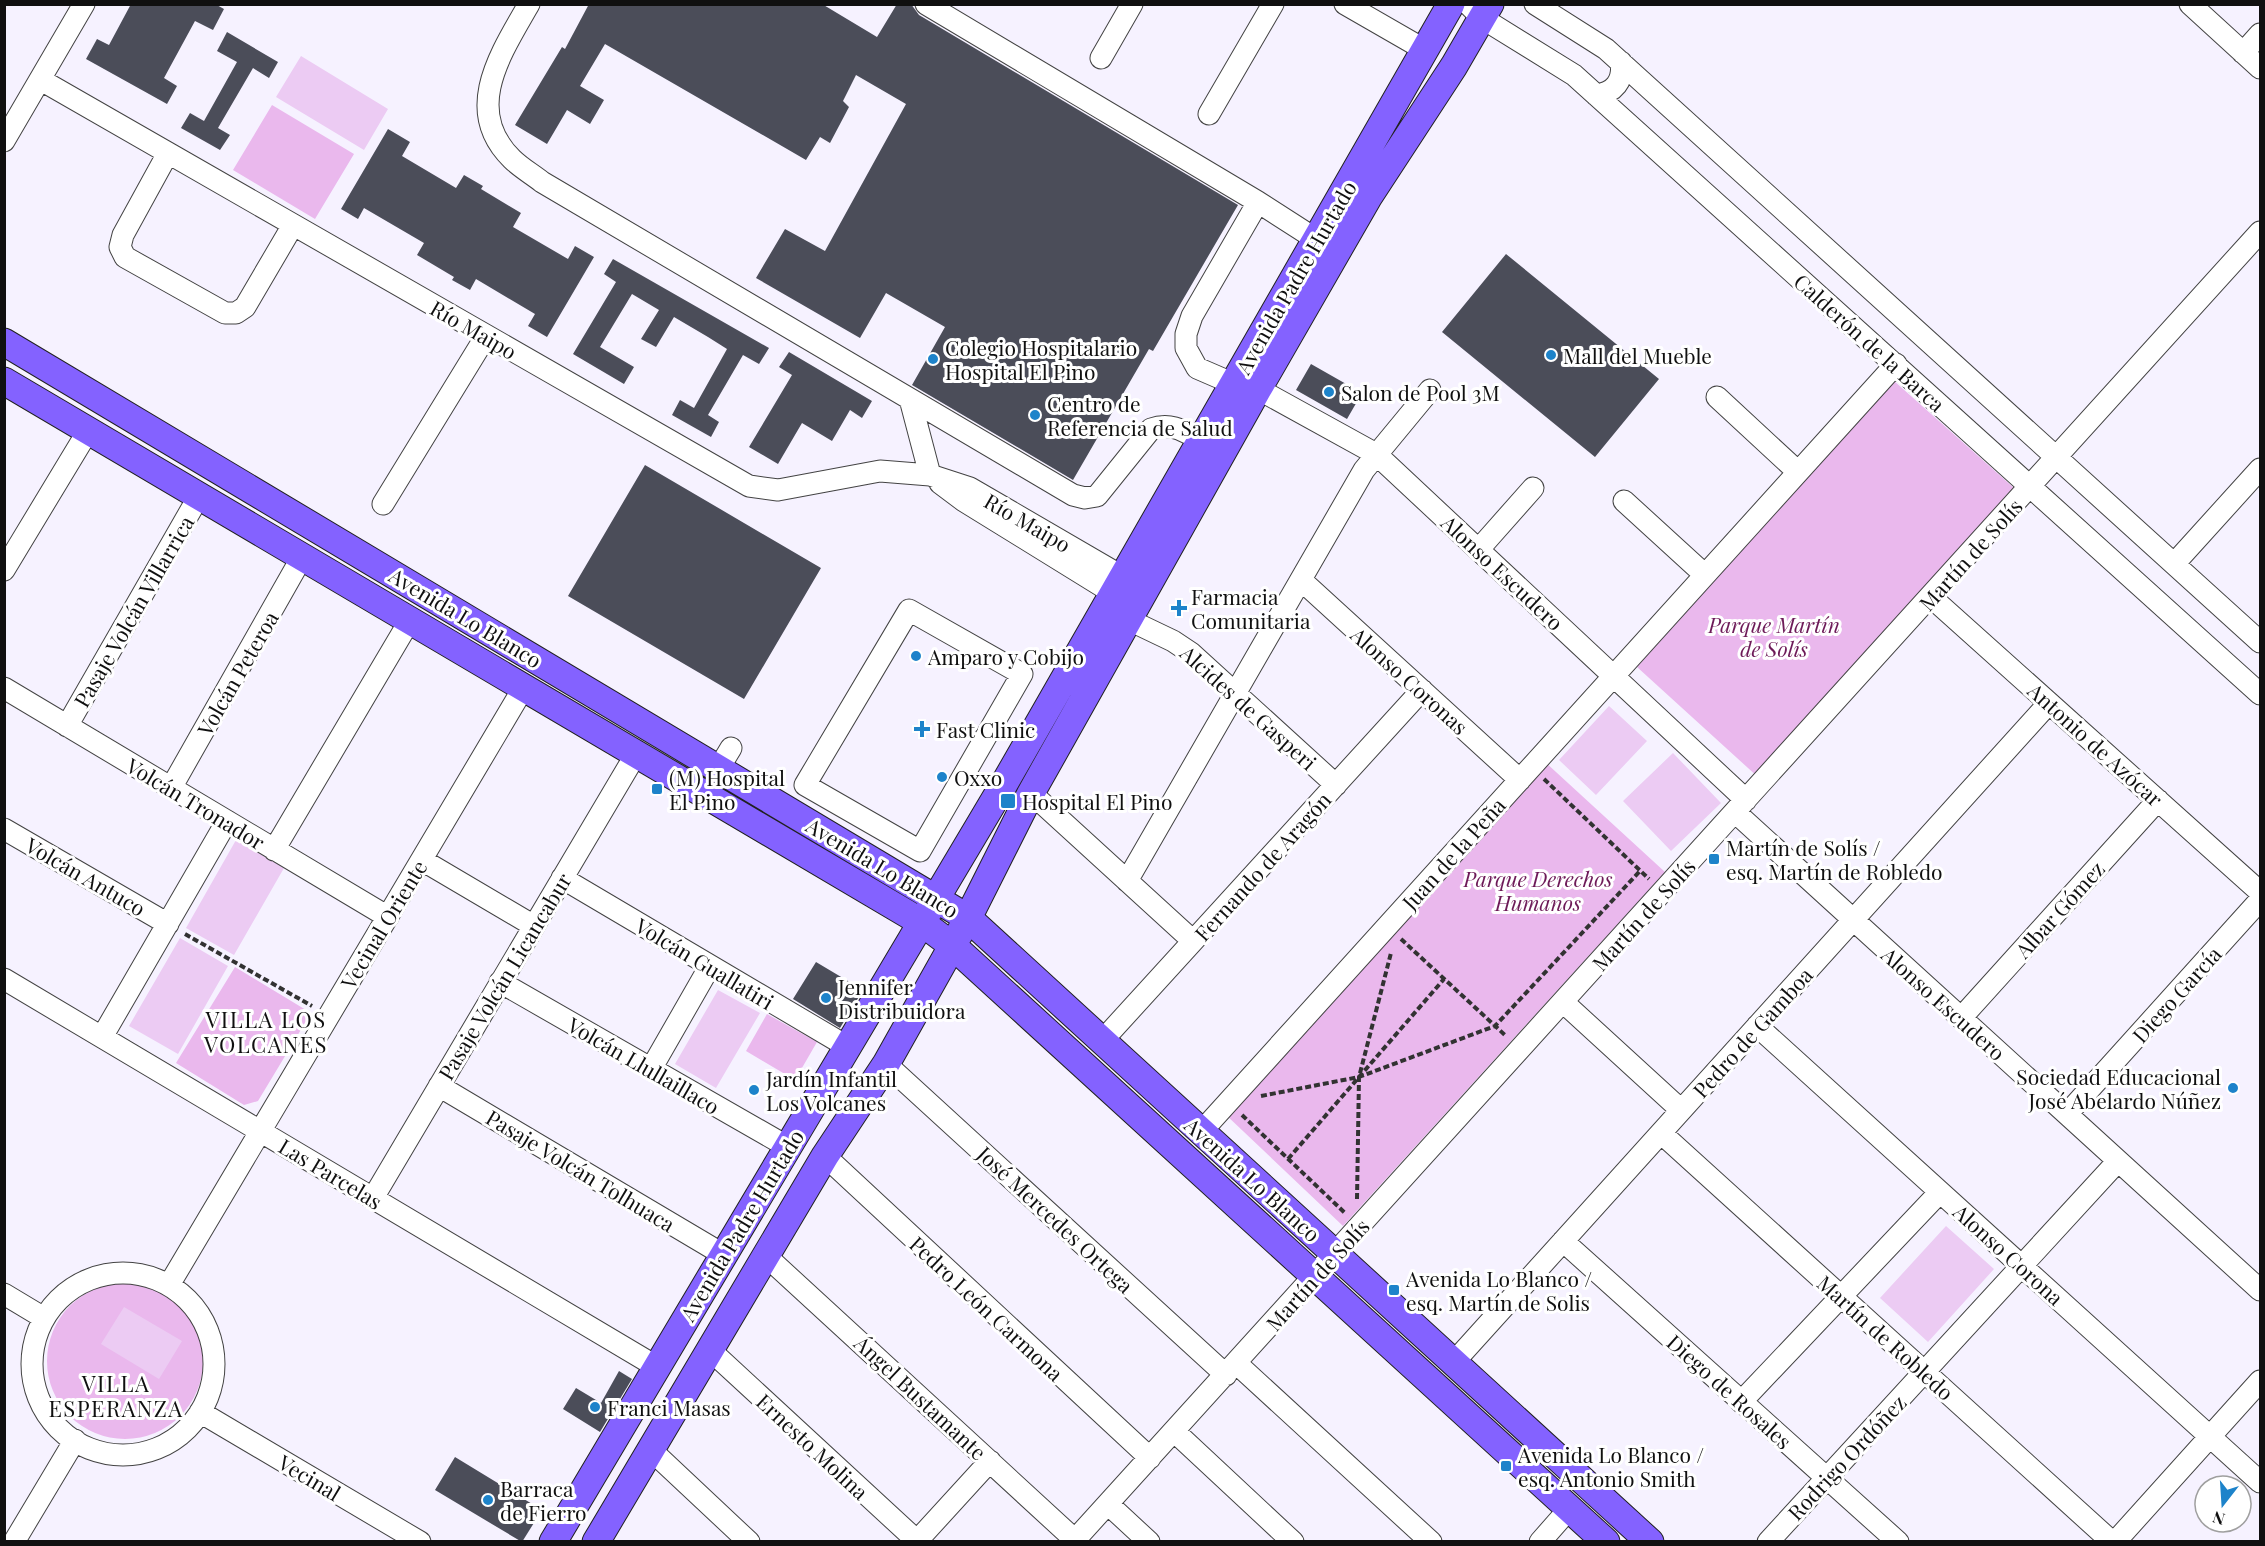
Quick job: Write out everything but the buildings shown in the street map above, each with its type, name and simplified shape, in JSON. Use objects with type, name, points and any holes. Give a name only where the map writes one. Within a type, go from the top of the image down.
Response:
[{"type":"main road","name":"Avenida Padre Hurtado","points":[[596,1542],[825,1156],[886,1064],[953,946],[1031,793],[1127,619],[1246,386],[1326,246],[1425,50],[1451,4]]},
{"type":"main road","name":"Avenida Padre Hurtado","points":[[1326,246],[1387,168],[1480,9]]},
{"type":"main road","name":"Avenida Lo Blanco","points":[[4,342],[725,758],[968,918],[1650,1542]]},
{"type":"main road","name":"Avenida Lo Blanco","points":[[4,381],[921,922],[953,946],[1606,1542]]},
{"type":"main road","name":"Avenida Padre Hurtado","points":[[553,1542],[1004,784],[1201,440],[1246,386]]},
{"type":"street","points":[[4,141],[84,4]]},
{"type":"street","points":[[529,4],[495,67],[488,95],[488,116],[495,136],[512,159],[542,182],[1073,495],[1085,498],[1097,496],[1151,429],[1171,426],[1201,440]]},
{"type":"street","points":[[926,4],[1258,202],[1326,246]]},
{"type":"street","points":[[1101,58],[1132,4]]},
{"type":"street","points":[[1209,114],[1273,4]]},
{"type":"street","points":[[1345,4],[1425,50]]},
{"type":"street","name":"Calderón de la Barca","points":[[1535,4],[1588,36],[1621,62],[2260,642]]},
{"type":"street","points":[[2190,4],[2260,69]]},
{"type":"street","name":"Calderón de la Barca","points":[[1480,9],[1562,67],[1596,95],[2260,694]]},
{"type":"street","points":[[2243,53],[2260,34]]},
{"type":"street","points":[[1596,95],[1610,92],[1619,82],[1621,62]]},
{"type":"street","name":"Río Maipo","points":[[41,80],[749,486],[778,490],[880,471],[930,475],[970,488],[1118,585]]},
{"type":"street","points":[[168,153],[123,235],[120,247],[125,257],[225,313],[236,313],[245,307],[293,225]]},
{"type":"street","name":"Alonso Escudero","points":[[1258,202],[1192,316],[1186,334],[1186,348],[1197,368],[1246,386],[1376,454],[1614,676],[1853,920],[2260,1290]]},
{"type":"street","name":"Martín de Solís","points":[[1074,1541],[2260,232]]},
{"type":"street","points":[[383,504],[486,336]]},
{"type":"street","name":"Juan de la Peña","points":[[1201,1132],[1533,778],[1614,676],[1896,364]]},
{"type":"street","points":[[1127,881],[1364,470],[1430,390]]},
{"type":"street","points":[[1717,397],[1798,472]]},
{"type":"street","points":[[910,399],[930,475]]},
{"type":"street","points":[[4,570],[88,431]]},
{"type":"street","points":[[2174,564],[2260,469]]},
{"type":"street","points":[[1479,549],[1533,488]]},
{"type":"street","name":"Pasaje Volcán Villarrica","points":[[67,726],[199,496]]},
{"type":"street","points":[[1624,501],[1706,575]]},
{"type":"street","name":"Volcán Peteroa","points":[[171,788],[302,557]]},
{"type":"street","name":"Alonso Coronas","points":[[1301,580],[1422,690],[1533,778]]},
{"type":"street","name":"Antonio de Azócar","points":[[1931,597],[2260,892]]},
{"type":"street","points":[[909,610],[1022,674],[920,851],[806,785],[909,610]]},
{"type":"street","name":"Alcides de Gasperi","points":[[1127,619],[1183,646],[1335,785]]},
{"type":"street","points":[[274,850],[410,621]]},
{"type":"street","name":"Vecinal Oriente","points":[[169,1285],[524,687]]},
{"type":"street","name":"Volcán Tronador","points":[[4,688],[388,917]]},
{"type":"street","name":"Fernando de Aragón","points":[[1102,1041],[1422,690]]},
{"type":"street","name":"Pedro de Gamboa","points":[[1454,1362],[2049,703]]},
{"type":"street","name":"Pasaje Volcán Licancabur","points":[[373,1198],[636,754]]},
{"type":"street","points":[[1031,793],[1193,941]]},
{"type":"street","name":"Albar Gómez","points":[[1961,1018],[2158,800]]},
{"type":"street","points":[[102,1037],[227,821]]},
{"type":"street","name":"Volcán Antuco","points":[[4,829],[168,924]]},
{"type":"street","points":[[422,860],[534,926]]},
{"type":"street","name":"Volcán Guallatiri","points":[[562,878],[848,1047]]},
{"type":"street","name":"Diego García","points":[[2067,1114],[2260,900]]},
{"type":"street","points":[[651,1069],[711,966]]},
{"type":"street","name":"Las Parcelas","points":[[4,979],[657,1367]]},
{"type":"street","name":"Volcán Llullaillaco","points":[[500,982],[788,1147]]},
{"type":"street","points":[[1563,1002],[1681,1110]]},
{"type":"street","name":"Alonso Corona","points":[[1757,1026],[2260,1482]]},
{"type":"street","name":"José Mercedes Ortega","points":[[886,1064],[1231,1369],[1431,1542]]},
{"type":"street","name":"Pasaje Volcán Tolhuaca","points":[[439,1086],[724,1255]]},
{"type":"street","name":"Martín de Robledo","points":[[1660,1133],[2114,1542]]},
{"type":"street","name":"Pedro León Carmona","points":[[825,1156],[1150,1458]]},
{"type":"street","name":"Rodrigo Ordóñez","points":[[1768,1542],[2118,1161]]},
{"type":"street","points":[[1741,1402],[1940,1192]]},
{"type":"street","name":"Diego de Rosales","points":[[1563,1241],[1898,1542]]},
{"type":"street","name":"Ángel Bustamante","points":[[766,1256],[1074,1541]]},
{"type":"street","points":[[123,1273],[154,1278],[169,1285],[191,1304],[207,1328],[211,1342],[214,1371],[200,1412],[192,1423],[170,1441],[143,1452],[115,1454],[87,1447],[53,1422],[34,1385],[32,1358],[34,1343],[44,1318],[64,1294],[92,1278],[123,1273]]},
{"type":"street","points":[[4,1294],[44,1318]]},
{"type":"street","name":"Ernesto Molina","points":[[710,1350],[916,1541]]},
{"type":"street","points":[[2114,1542],[2260,1381]]},
{"type":"street","name":"Vecinal","points":[[200,1412],[420,1542]]},
{"type":"street","points":[[1174,1431],[1293,1542]]},
{"type":"street","points":[[14,1542],[75,1440]]},
{"type":"street","points":[[651,1450],[749,1542]]},
{"type":"street","points":[[916,1541],[990,1461]]},
{"type":"street","points":[[1108,1504],[1149,1542]]},
{"type":"street","points":[[1540,1542],[1569,1509]]},
{"type":"path","points":[[1533,778],[1663,892]]},
{"type":"path","points":[[1228,1103],[1359,1077],[1495,1026],[1640,871]]},
{"type":"path","points":[[168,924],[328,1015]]},
{"type":"path","points":[[1357,1201],[1359,1077],[1391,931],[1521,1049]]},
{"type":"path","points":[[1288,1159],[1444,979]]},
{"type":"path","points":[[1228,1103],[1348,1216]]},
{"type":"green space","points":[[272,105],[354,154],[315,219],[233,170]]},
{"type":"green space","name":"Parque Martín de Solís","points":[[1893,380],[2014,488],[1759,778],[1637,667]]},
{"type":"green space","name":"Parque Derechos Humanos","points":[[1544,761],[1665,872],[1343,1226],[1225,1114]]},
{"type":"green space","name":"VILLA LOS VOLCANES","points":[[235,967],[311,1013],[258,1101],[244,1105],[176,1063]]},
{"type":"green space","points":[[767,1014],[817,1042],[795,1080],[746,1051]]},
{"type":"green space","name":"VILLA ESPERANZA","points":[[125,1283],[140,1284],[155,1289],[180,1306],[197,1331],[202,1346],[202,1376],[197,1391],[180,1416],[155,1433],[140,1438],[125,1439],[110,1438],[95,1433],[70,1416],[53,1391],[48,1376],[47,1361],[48,1346],[53,1331],[70,1306],[95,1289],[110,1284]]},
{"type":"shaded area","points":[[301,56],[388,109],[364,150],[276,97]]},
{"type":"shaded area","points":[[1609,706],[1647,741],[1596,795],[1559,760]]},
{"type":"shaded area","points":[[1673,753],[1721,803],[1671,851],[1623,801]]},
{"type":"shaded area","points":[[236,840],[284,868],[234,955],[186,928]]},
{"type":"shaded area","points":[[180,938],[228,966],[178,1054],[129,1026]]},
{"type":"shaded area","points":[[718,990],[760,1013],[716,1088],[675,1064]]},
{"type":"shaded area","points":[[1946,1226],[1994,1269],[1928,1342],[1880,1298]]},
{"type":"shaded area","points":[[124,1307],[182,1341],[159,1379],[101,1344]]},
{"type":"place","name":"Mall del Mueble","points":[[1551,355]]},
{"type":"place","name":"Colegio Hospitalario Hospital El Pino","points":[[933,359]]},
{"type":"place","name":"Salon de Pool 3M","points":[[1329,392]]},
{"type":"place","name":"Centro de Referencia de Salud","points":[[1035,415]]},
{"type":"place","name":"Farmacia Comunitaria","points":[[1179,608]]},
{"type":"place","name":"Amparo y Cobijo","points":[[916,656]]},
{"type":"place","name":"Fast Clinic","points":[[922,729]]},
{"type":"place","name":"Oxxo","points":[[942,777]]},
{"type":"place","name":"(M) Hospital El Pino","points":[[657,789]]},
{"type":"place","name":"Hospital El Pino","points":[[1008,801]]},
{"type":"place","name":"Martín de Solís / esq. Martín de Robledo","points":[[1714,859]]},
{"type":"place","name":"Jennifer Distribuidora","points":[[826,998]]},
{"type":"place","name":"Sociedad Educacional José Abelardo Núñez","points":[[2233,1088]]},
{"type":"place","name":"Jardín Infantil Los Volcanes","points":[[754,1090]]},
{"type":"place","name":"Avenida Lo Blanco / esq. Martín de Solis","points":[[1394,1290]]},
{"type":"place","name":"Franci Masas","points":[[595,1407]]},
{"type":"place","name":"Avenida Lo Blanco / esq. Antonio Smith","points":[[1506,1466]]},
{"type":"place","name":"Barraca de Fierro","points":[[488,1500]]},
{"type":"district","name":"VILLA LOS VOLCANES","points":[[266,1032]]},
{"type":"district","name":"VILLA ESPERANZA","points":[[116,1396]]}]
